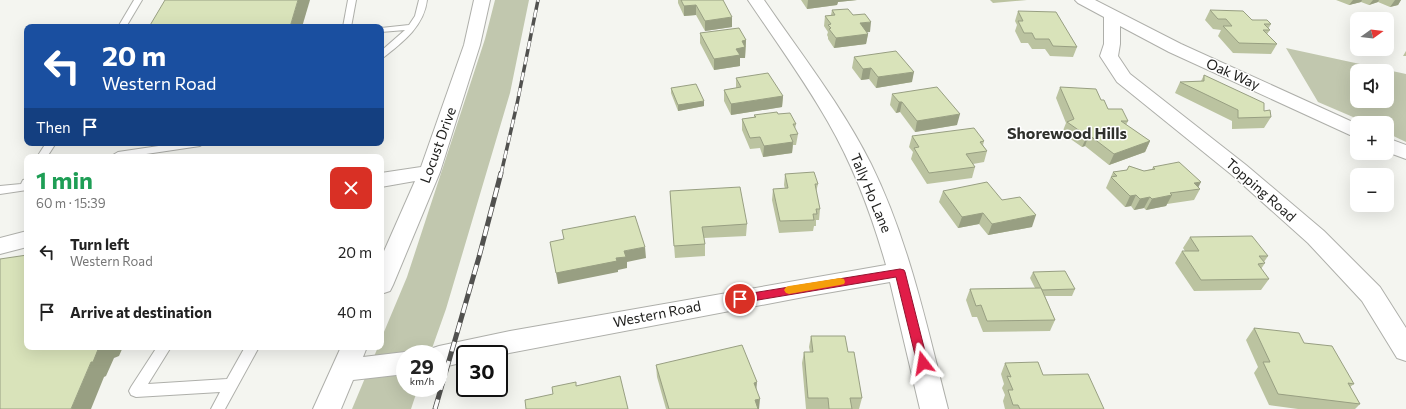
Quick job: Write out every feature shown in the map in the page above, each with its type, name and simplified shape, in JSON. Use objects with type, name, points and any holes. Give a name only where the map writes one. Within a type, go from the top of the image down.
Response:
[{"type":"street","name":"Locust Drive","points":[[384,278],[430,172],[472,45],[482,0]]},
{"type":"street","name":"Tally Ho Lane","points":[[756,0],[838,122],[861,165],[887,228],[900,272],[934,409]]},
{"type":"street","name":"Oak Way","points":[[1083,0],[1163,42],[1350,127]]},
{"type":"street","name":"Topping Road","points":[[1112,15],[1123,43],[1109,56],[1124,78],[1239,170],[1316,237],[1371,294],[1406,350]]},
{"type":"street","points":[[1123,43],[1163,42]]},
{"type":"street","points":[[1394,147],[1406,153]]},
{"type":"street","points":[[384,180],[430,172]]},
{"type":"street","points":[[0,230],[24,228]]},
{"type":"street","points":[[0,246],[24,240]]},
{"type":"street","name":"Western Road","points":[[448,355],[510,342],[794,289],[900,272]]},
{"type":"street","points":[[327,409],[349,358],[396,362]]},
{"type":"lane","points":[[124,24],[138,0]]},
{"type":"lane","points":[[348,24],[352,0]]},
{"type":"lane","points":[[384,52],[408,32],[417,19],[423,0]]},
{"type":"lane","points":[[384,30],[412,26]]},
{"type":"lane","points":[[125,154],[180,146]]},
{"type":"lane","points":[[0,190],[24,187]]},
{"type":"lane","points":[[162,350],[136,391],[231,385]]},
{"type":"lane","points":[[218,409],[250,350]]},
{"type":"green space","points":[[495,0],[529,0],[510,93],[446,309],[433,345],[396,345],[396,397],[415,397],[411,409],[352,409],[377,350],[384,350],[384,332],[407,277],[485,39]]},
{"type":"green space","points":[[1286,48],[1360,64],[1350,64],[1350,108],[1394,108],[1394,71],[1406,74],[1406,142],[1394,136],[1394,116],[1351,116],[1318,102]]},
{"type":"building","points":[[165,0],[298,0],[291,24],[151,24]]},
{"type":"building","points":[[681,0],[723,0],[732,17],[705,21],[696,5],[684,6]]},
{"type":"building","points":[[848,9],[853,15],[865,14],[871,22],[860,23],[868,34],[836,38],[829,29],[831,28],[828,25],[831,24],[825,16],[835,15],[832,10]]},
{"type":"building","points":[[1210,10],[1243,11],[1252,20],[1267,20],[1271,24],[1264,24],[1270,30],[1263,30],[1277,44],[1239,43],[1223,26],[1232,26],[1226,19],[1218,19]]},
{"type":"building","points":[[1018,11],[1056,12],[1077,47],[1053,46],[1049,39],[1035,39],[1032,33],[1024,33],[1018,21],[1023,21]]},
{"type":"building","points":[[739,28],[746,40],[742,41],[745,47],[736,49],[740,55],[714,59],[700,33]]},
{"type":"building","points":[[896,51],[914,72],[878,77],[871,68],[863,69],[854,57]]},
{"type":"building","points":[[768,73],[783,96],[731,104],[724,90],[741,87],[736,78]]},
{"type":"building","points":[[1204,75],[1264,103],[1264,111],[1270,110],[1271,117],[1238,118],[1238,110],[1180,82],[1204,81]]},
{"type":"building","points":[[696,84],[704,101],[678,105],[671,88]]},
{"type":"building","points":[[937,87],[960,114],[917,121],[902,102],[899,102],[892,94]]},
{"type":"building","points":[[1060,87],[1096,89],[1101,100],[1104,100],[1108,109],[1122,109],[1128,121],[1121,121],[1150,141],[1114,154],[1089,135],[1087,136],[1067,122],[1074,119]]},
{"type":"building","points":[[777,112],[778,114],[790,113],[796,124],[793,124],[798,134],[790,135],[793,142],[764,146],[760,137],[750,138],[742,119],[756,117],[754,115]]},
{"type":"building","points":[[974,128],[984,141],[980,142],[987,151],[966,154],[975,167],[929,173],[914,148],[919,147],[912,136]]},
{"type":"building","points":[[1179,162],[1201,182],[1194,183],[1200,189],[1170,193],[1172,195],[1152,199],[1150,197],[1140,199],[1136,195],[1130,196],[1111,177],[1117,176],[1113,172],[1127,170],[1129,166],[1144,171],[1155,169],[1153,167]]},
{"type":"building","points":[[814,172],[818,184],[815,184],[820,209],[816,209],[817,214],[813,214],[814,220],[780,221],[773,189],[788,188],[785,174]]},
{"type":"building","points":[[987,182],[1002,200],[1020,197],[1036,215],[992,224],[983,213],[962,217],[943,191]]},
{"type":"building","points":[[740,187],[747,224],[702,227],[705,244],[674,246],[670,191]]},
{"type":"building","points":[[635,216],[645,247],[624,251],[626,257],[616,258],[617,261],[556,273],[550,242],[564,239],[562,230]]},
{"type":"building","points":[[1252,236],[1268,256],[1259,256],[1265,263],[1258,264],[1269,279],[1201,280],[1182,251],[1199,251],[1190,237]]},
{"type":"building","points":[[24,255],[24,350],[98,350],[93,362],[91,362],[71,409],[0,409],[0,259]]},
{"type":"building","points":[[1065,271],[1075,289],[1042,290],[1033,272]]},
{"type":"building","points":[[1041,288],[1055,320],[987,321],[981,305],[976,306],[970,289]]},
{"type":"building","points":[[1254,328],[1299,333],[1304,343],[1332,346],[1354,384],[1348,383],[1360,404],[1278,394],[1263,362],[1270,362]]},
{"type":"building","points":[[811,336],[845,336],[848,352],[854,352],[862,398],[850,398],[852,409],[829,409],[828,398],[808,398],[804,352],[813,352]]},
{"type":"building","points":[[742,345],[757,382],[754,383],[760,399],[755,400],[758,409],[669,409],[656,365]]},
{"type":"building","points":[[1038,362],[1043,375],[1088,374],[1104,409],[1020,409],[1018,405],[1013,405],[1008,390],[1013,390],[1007,376],[1011,377],[1005,363]]},
{"type":"building","points":[[620,376],[628,409],[526,409],[525,400],[553,394],[552,387],[576,382],[576,386]]},
{"type":"railway","points":[[501,174],[538,0]]},
{"type":"railway","points":[[435,409],[479,257],[501,173]]},
{"type":"slow traffic","points":[[789,290],[840,282]]},
{"type":"district","name":"Shorewood Hills","points":[[1067,133]]},
{"type":"route","points":[[740,299],[809,286],[900,272],[923,363]]}]
